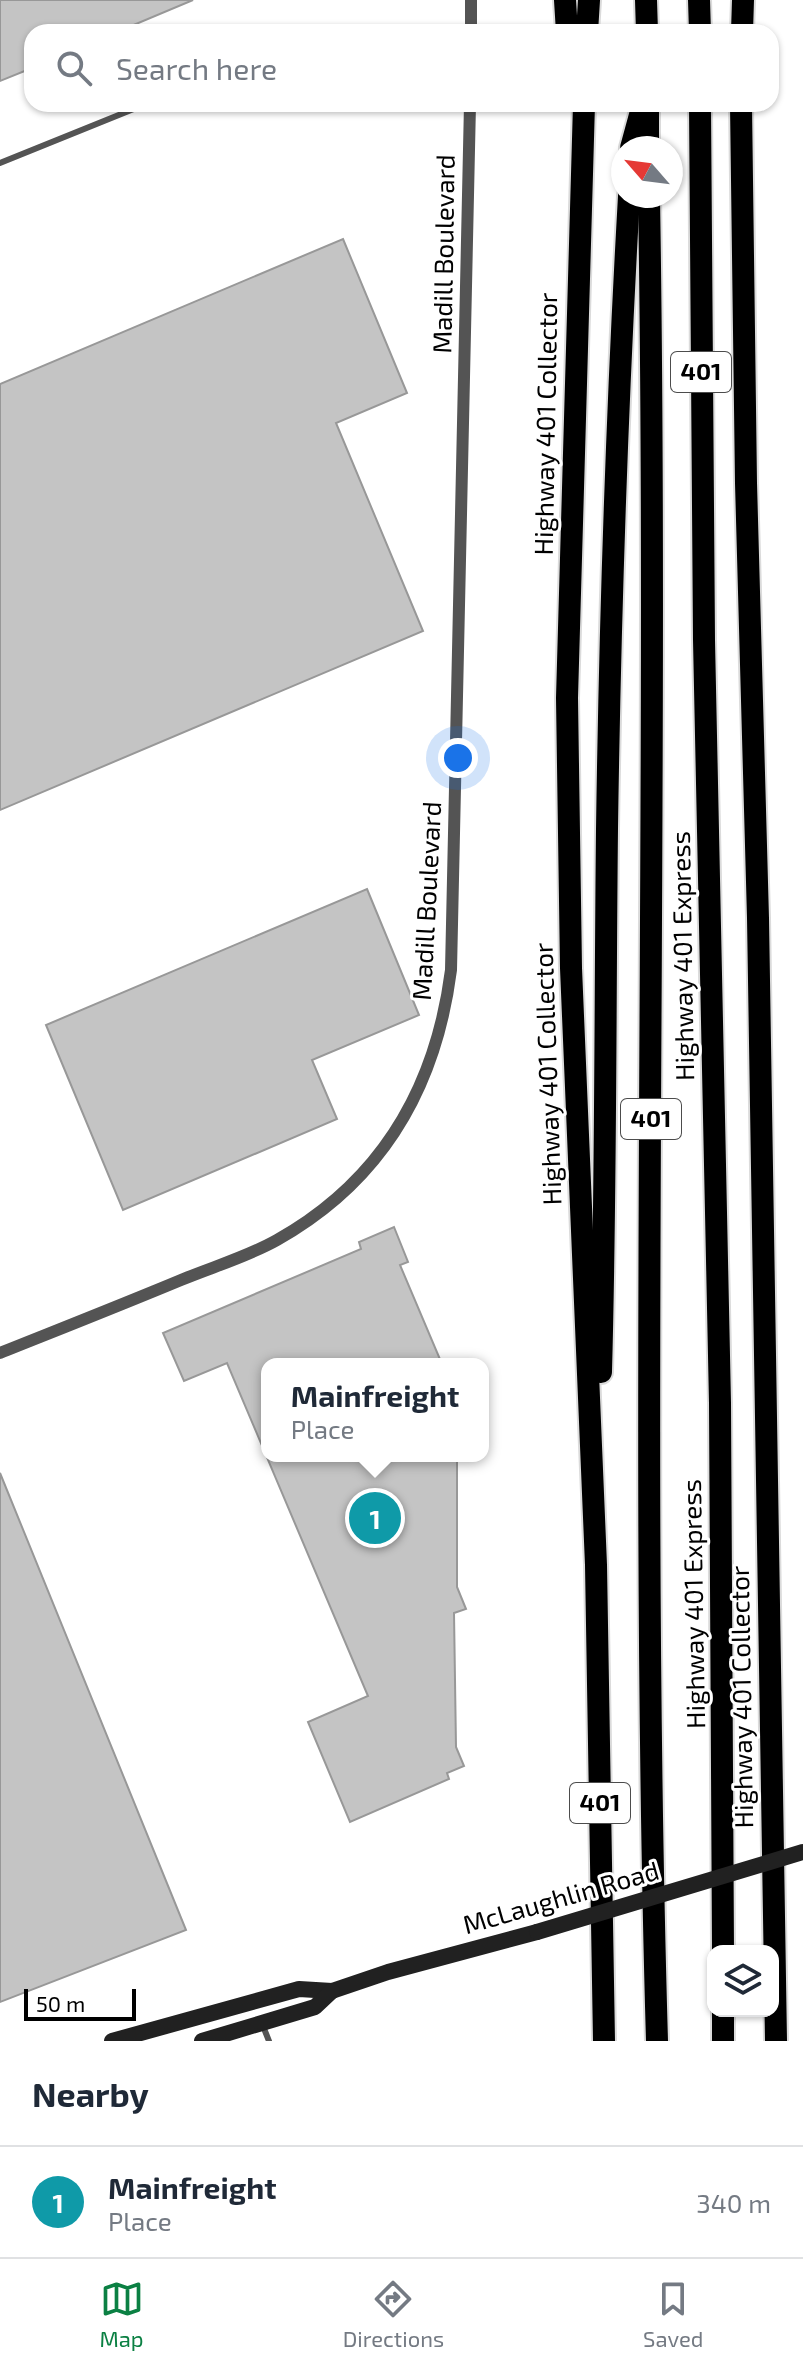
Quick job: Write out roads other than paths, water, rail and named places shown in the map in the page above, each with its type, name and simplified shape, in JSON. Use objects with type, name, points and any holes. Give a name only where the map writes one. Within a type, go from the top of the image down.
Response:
[{"type":"highway","points":[[565,0],[566,24]]},
{"type":"highway","points":[[588,24],[589,0]]},
{"type":"highway","points":[[646,0],[647,24]]},
{"type":"highway","points":[[699,0],[700,24]]},
{"type":"highway","points":[[742,24],[743,0]]},
{"type":"highway","points":[[570,112],[578,255]]},
{"type":"highway","name":"Highway 401 Collector","points":[[584,112],[567,730],[571,968],[596,1565],[604,2041]]},
{"type":"highway","points":[[635,136],[642,112]]},
{"type":"highway","points":[[646,112],[647,136]]},
{"type":"highway","name":"Highway 401 Express","points":[[700,112],[704,640],[721,1434],[723,1945]]},
{"type":"highway","name":"Highway 401 Collector","points":[[741,112],[776,2041]]},
{"type":"highway","points":[[596,1565],[605,1243],[607,828],[616,447],[628,208]]},
{"type":"highway","name":"Highway 401 Express","points":[[649,208],[653,416],[649,1418],[657,2041]]},
{"type":"highway","points":[[723,2017],[723,2041]]},
{"type":"street","points":[[471,0],[471,24]]},
{"type":"street","name":"Madill Boulevard","points":[[0,1353],[274,1242],[317,1216],[369,1167],[391,1138],[426,1075],[444,1017],[451,970],[470,112]]},
{"type":"street","name":"McLaughlin Road","points":[[112,2041],[299,1989],[332,1991],[803,1852]]},
{"type":"street","name":"McLaughlin Road","points":[[202,2041],[315,2007],[332,1991]]},
{"type":"lane","points":[[0,163],[126,112]]},
{"type":"lane","points":[[261,2023],[269,2041]]},
{"type":"place","name":"Mainfreight","points":[[375,1518]]}]
